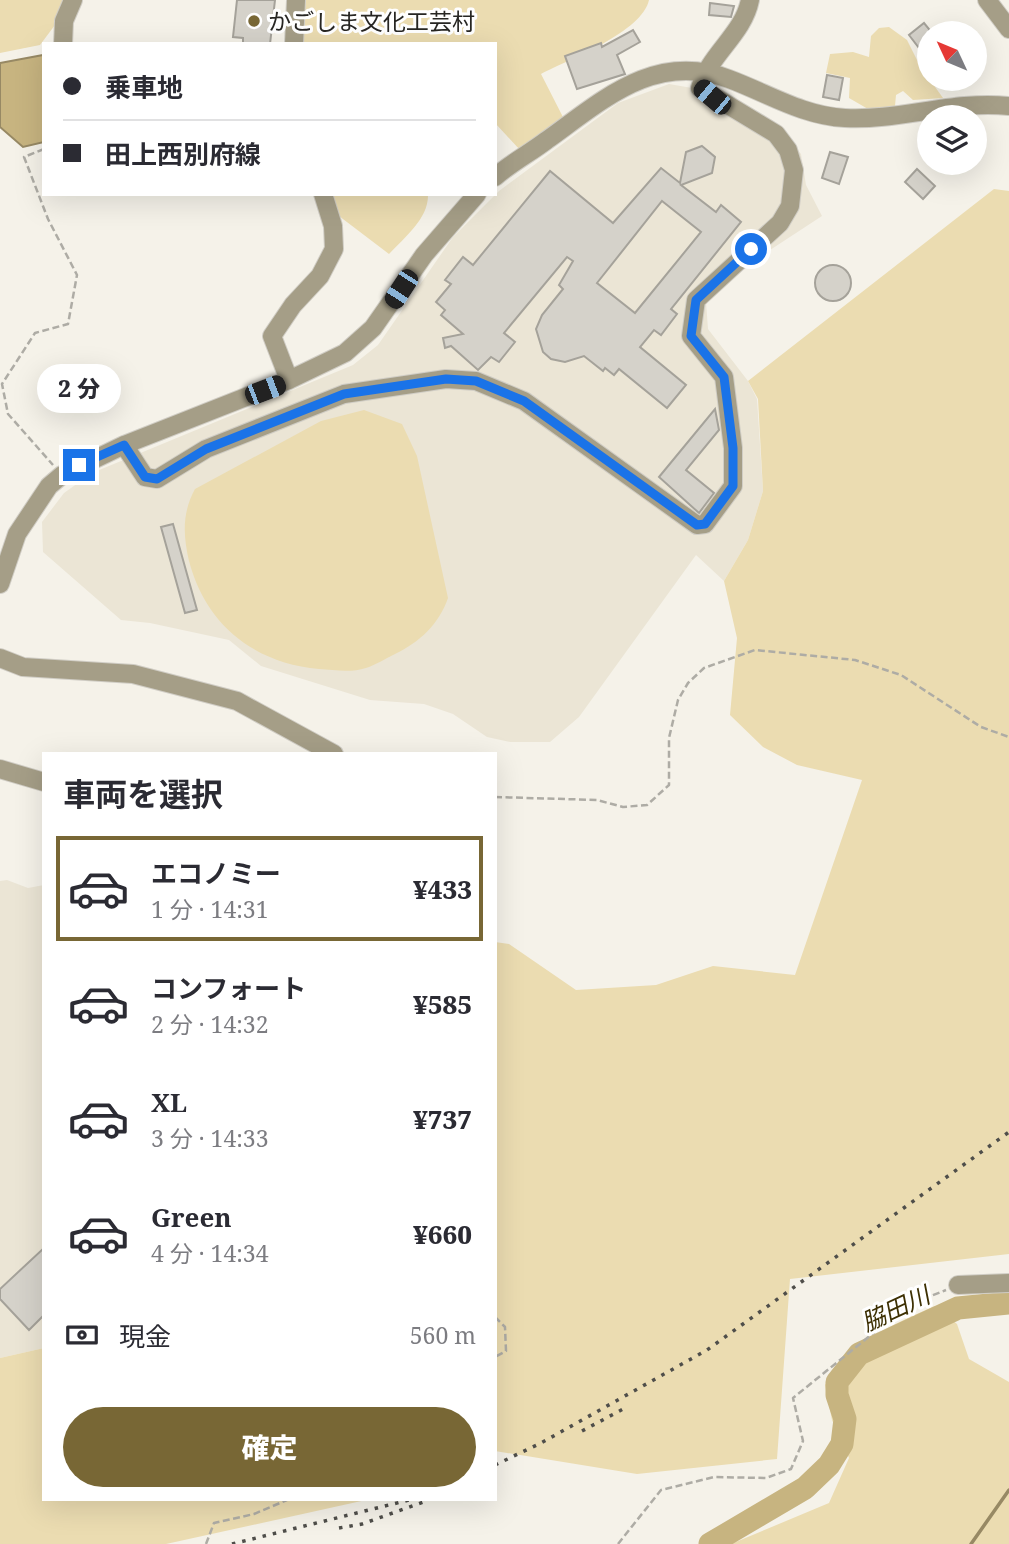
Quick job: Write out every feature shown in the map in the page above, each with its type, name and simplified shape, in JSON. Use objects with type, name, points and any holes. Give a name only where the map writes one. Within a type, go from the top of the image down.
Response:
[{"type":"street","points":[[63,42],[64,21],[73,0]]},
{"type":"street","points":[[294,42],[296,0]]},
{"type":"street","points":[[124,445],[145,477],[157,479],[206,449],[344,394],[446,379],[476,381],[524,401],[697,525],[705,524],[733,486],[733,448],[724,377],[691,336],[696,300],[780,223],[790,206],[794,170],[788,150],[776,134],[700,88],[704,73],[740,29],[750,0]]},
{"type":"street","points":[[988,0],[1009,29]]},
{"type":"street","points":[[497,176],[617,89],[654,75],[704,73],[727,78],[795,107],[845,118],[951,106],[1009,106]]},
{"type":"street","points":[[289,380],[272,336],[293,305],[320,275],[334,249],[333,226],[324,196]]},
{"type":"street","points":[[0,584],[3,562],[17,534],[32,509],[62,475],[124,445],[289,380],[345,353],[373,328],[424,255],[475,196]]},
{"type":"street","points":[[0,658],[23,667],[133,674],[237,701],[330,752]]},
{"type":"street","points":[[0,769],[42,781]]},
{"type":"street","points":[[958,1285],[1009,1283]]},
{"type":"path","points":[[42,150],[24,157],[48,219],[77,275],[68,324],[35,333],[2,384],[8,415],[62,475]]},
{"type":"path","points":[[497,797],[597,800],[623,807],[647,805],[669,785],[669,738],[678,700],[688,682],[704,668],[755,650],[855,660],[901,675],[981,727],[1009,737]]},
{"type":"path","points":[[618,1544],[661,1490],[714,1477],[766,1478],[791,1469],[803,1441],[793,1398],[908,1305],[958,1285]]},
{"type":"path","points":[[497,1319],[505,1327],[506,1351],[497,1356]]},
{"type":"path","points":[[206,1544],[214,1523],[254,1514],[285,1501]]},
{"type":"shaded area","points":[[0,0],[64,0],[58,21],[40,45],[0,53]]},
{"type":"shaded area","points":[[300,0],[649,0],[644,12],[619,34],[541,74],[565,121],[520,150],[497,125],[497,42],[301,42],[305,11]]},
{"type":"shaded area","points":[[889,27],[907,40],[917,60],[917,91],[938,91],[943,98],[913,100],[903,91],[896,95],[895,106],[868,109],[849,98],[850,78],[826,73],[830,54],[853,52],[869,57],[871,36],[879,28]]},
{"type":"shaded area","points":[[42,55],[42,142],[23,147],[0,127],[0,63]]},
{"type":"shaded area","points":[[669,84],[721,93],[776,123],[801,154],[806,185],[822,216],[741,269],[706,302],[708,329],[748,381],[757,399],[763,491],[748,540],[724,581],[696,555],[579,717],[550,742],[510,742],[487,737],[453,714],[424,704],[370,700],[261,666],[229,640],[150,623],[121,620],[43,552],[42,522],[64,493],[92,473],[353,365],[378,345],[453,237],[497,196],[499,191],[618,103]]},
{"type":"shaded area","points":[[994,189],[1009,191],[1009,1254],[790,1279],[777,1459],[637,1474],[497,1451],[497,942],[509,944],[576,990],[656,985],[713,966],[795,975],[862,780],[797,765],[763,747],[730,715],[737,638],[724,581],[748,540],[763,491],[758,399],[748,381]]},
{"type":"shaded area","points":[[333,196],[428,196],[425,211],[420,219],[389,254],[339,216]]},
{"type":"shaded area","points":[[364,410],[402,424],[417,456],[448,598],[434,624],[420,638],[370,667],[348,671],[319,669],[274,659],[236,637],[220,622],[207,604],[189,561],[186,542],[186,515],[191,498],[195,489],[321,421]]},
{"type":"shaded area","points":[[7,880],[28,888],[42,885],[42,1348],[0,1358],[0,881]]},
{"type":"shaded area","points":[[935,1306],[957,1324],[969,1359],[1009,1382],[1009,1544],[731,1544],[829,1503],[849,1458],[832,1420],[825,1385],[847,1358],[873,1337]]},
{"type":"shaded area","points":[[42,1348],[42,1501],[361,1501],[166,1544],[0,1544],[0,1358]]},
{"type":"building","name":"かごしま文化工芸村","points":[[237,0],[275,0],[270,42],[243,42],[243,38],[233,37]]},
{"type":"building","points":[[710,3],[734,6],[731,17],[709,15]]},
{"type":"building","points":[[917,29],[917,45],[909,35]]},
{"type":"building","points":[[633,30],[640,42],[617,55],[625,74],[577,89],[565,56],[601,43],[602,47]]},
{"type":"building","points":[[827,75],[843,78],[839,100],[823,97]]},
{"type":"building","points":[[702,146],[715,157],[712,173],[681,185],[716,212],[721,205],[741,222],[671,309],[677,314],[661,335],[654,330],[640,347],[686,385],[667,408],[619,369],[614,375],[605,368],[603,371],[584,356],[565,362],[551,359],[543,352],[536,329],[542,315],[563,289],[559,285],[573,261],[567,257],[504,333],[515,342],[499,362],[491,357],[478,370],[451,346],[445,348],[443,338],[463,334],[441,315],[445,310],[436,302],[451,284],[445,280],[463,257],[473,265],[550,171],[613,223],[661,168],[680,183],[686,152]],"holes":[[[662,201],[701,232],[635,313],[597,283]]]},
{"type":"building","points":[[830,152],[848,157],[839,184],[822,178]]},
{"type":"building","points":[[917,169],[917,175],[923,175],[935,186],[923,199],[905,182]]},
{"type":"building","points":[[833,265],[846,270],[851,283],[846,296],[833,301],[820,296],[815,283],[820,270]]},
{"type":"building","points":[[715,409],[719,430],[686,470],[714,493],[699,513],[659,477]]},
{"type":"building","points":[[173,524],[197,610],[185,613],[161,527]]},
{"type":"building","points":[[42,1250],[42,1317],[29,1330],[0,1299],[0,1289]]},
{"type":"waterway","name":"脇田川","points":[[710,1544],[805,1488],[829,1465],[842,1444],[845,1419],[837,1395],[837,1382],[859,1354],[958,1308],[1009,1303]]},
{"type":"waterway","points":[[971,1544],[1009,1490]]},
{"type":"railway","points":[[497,1464],[541,1443],[707,1350],[1009,1132]]},
{"type":"railway","points":[[582,1431],[625,1408]]},
{"type":"railway","points":[[232,1544],[405,1501]]},
{"type":"railway","points":[[339,1528],[362,1524],[426,1501]]},
{"type":"place","name":"かごしま文化工芸村","points":[[254,21]]},
{"type":"route","points":[[79,465],[124,445],[136,468],[145,477],[157,479],[206,449],[344,394],[446,379],[476,381],[506,391],[524,401],[697,525],[705,524],[733,486],[733,448],[724,377],[691,336],[696,300],[739,257],[751,249]]}]
